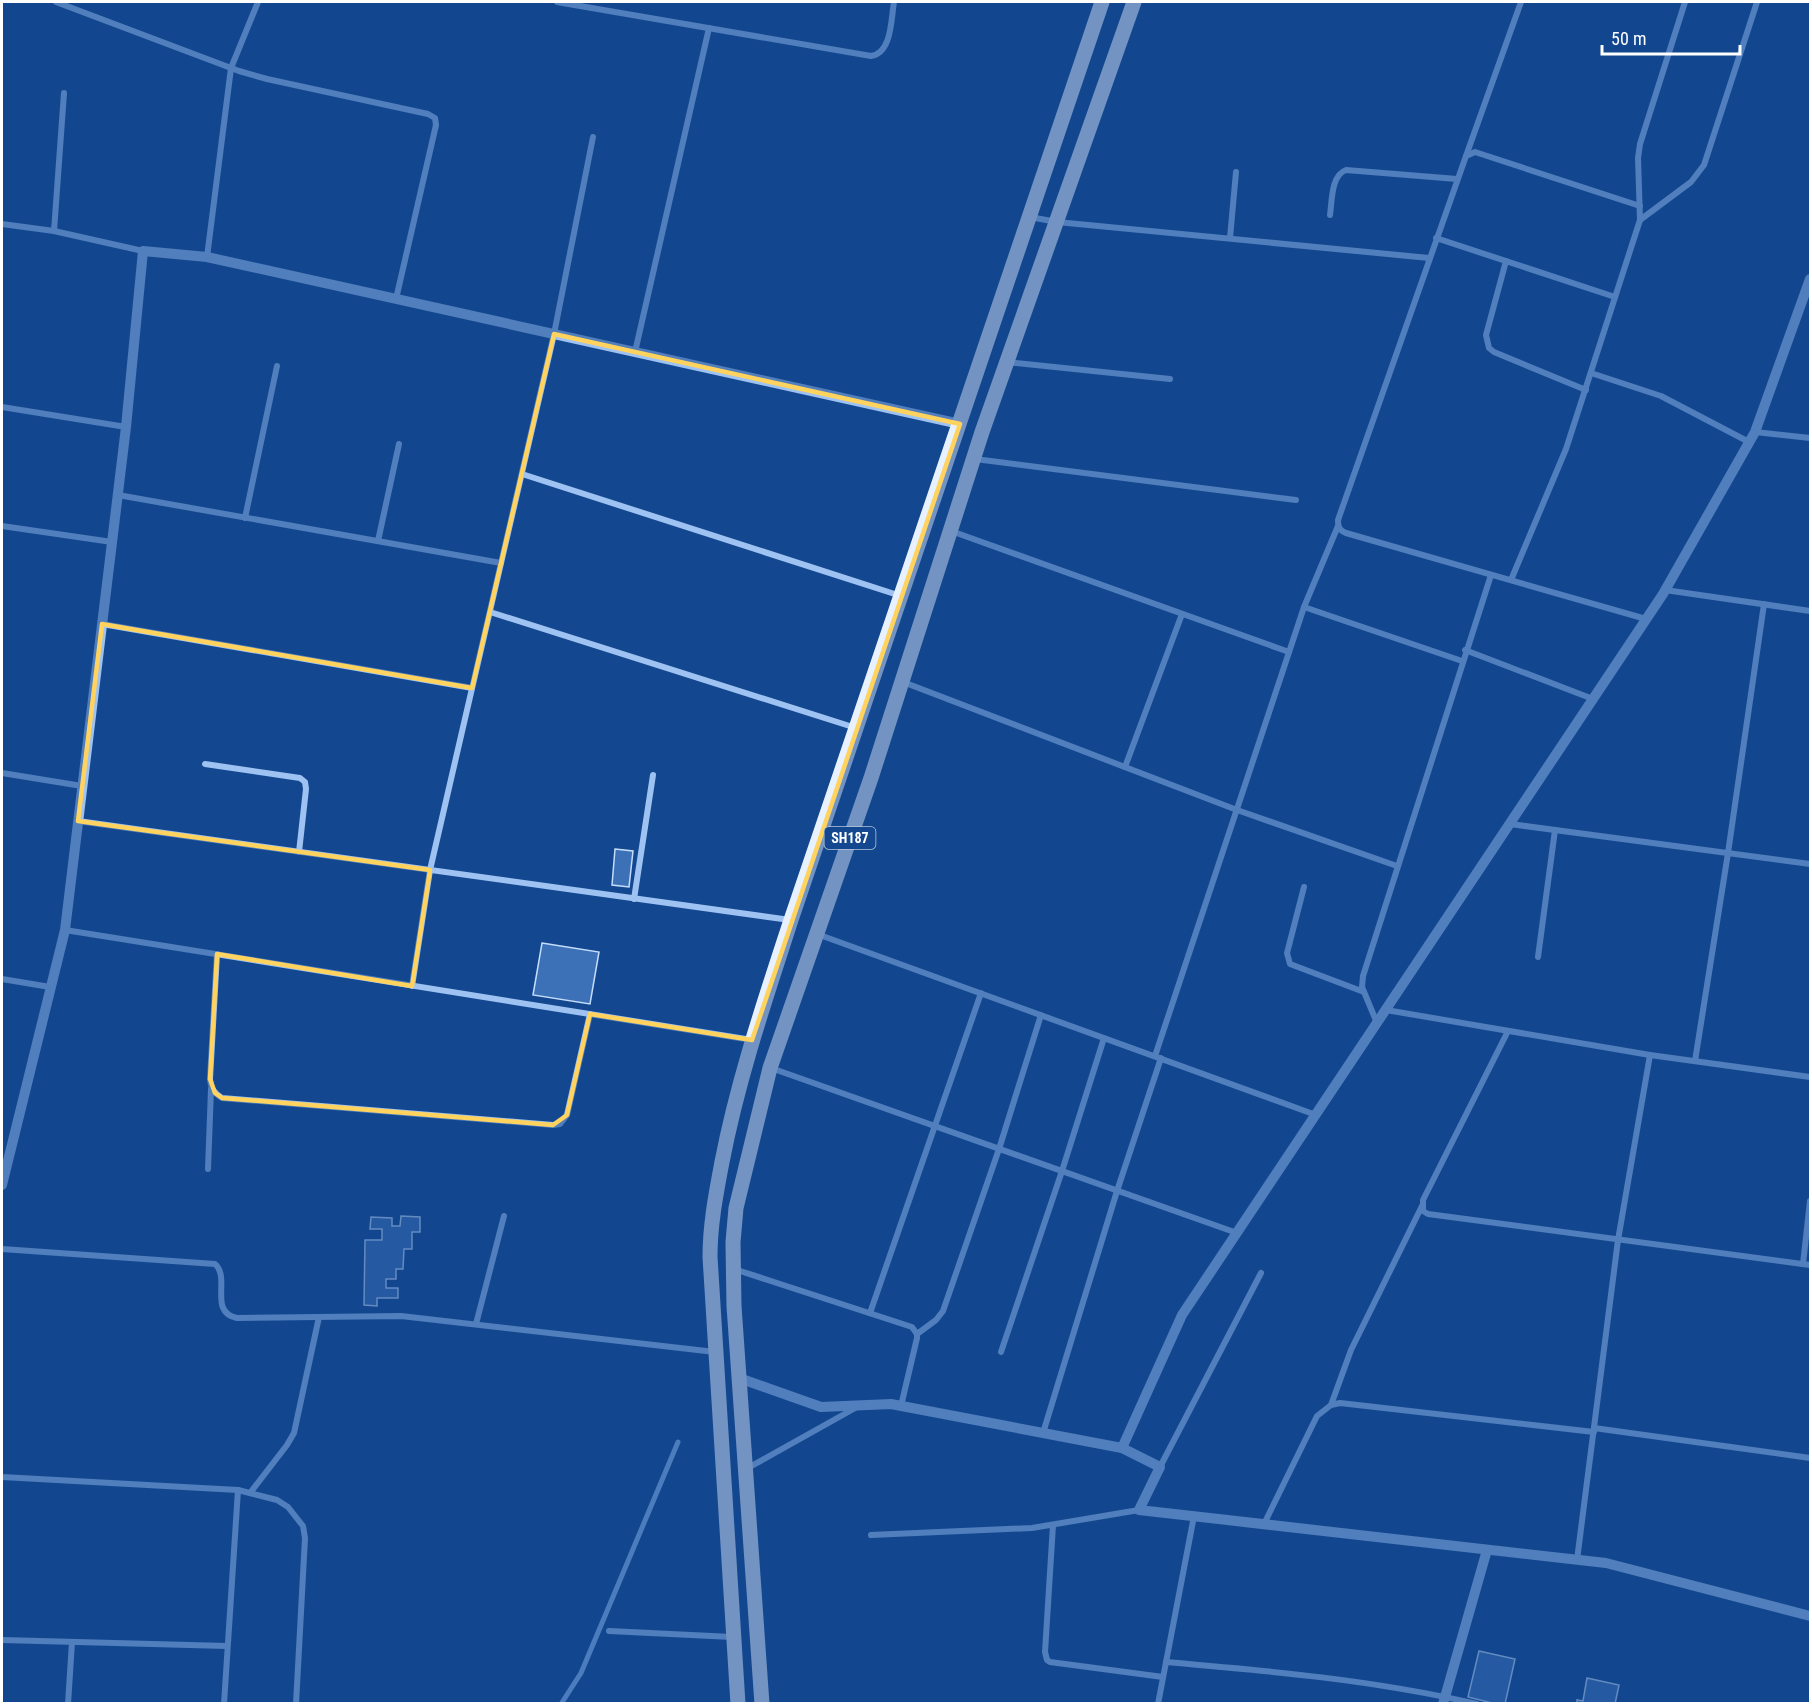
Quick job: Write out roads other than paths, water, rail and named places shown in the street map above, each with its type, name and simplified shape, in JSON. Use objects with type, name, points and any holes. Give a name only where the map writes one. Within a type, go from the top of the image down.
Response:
[{"type":"main road","name":"SH187","points":[[738,1704],[710,1257],[712,1212],[730,1119],[790,920],[1102,2]]},
{"type":"main road","name":"SH187","points":[[762,1704],[733,1269],[736,1208],[770,1068],[902,681],[1007,362],[1134,2]]},
{"type":"street","points":[[56,2],[239,71],[428,114],[435,118],[436,125],[396,299]]},
{"type":"street","points":[[207,257],[231,68],[258,2]]},
{"type":"street","points":[[557,2],[871,56],[882,51],[886,45],[894,2]]},
{"type":"street","points":[[1043,1433],[1158,1057],[1304,607],[1338,526],[1338,520],[1429,258],[1521,2]]},
{"type":"street","points":[[1511,580],[1566,449],[1640,220],[1638,158],[1640,144],[1685,2]]},
{"type":"street","points":[[1640,220],[1691,182],[1704,165],[1757,2]]},
{"type":"street","points":[[636,352],[709,28]]},
{"type":"street","points":[[54,231],[64,93]]},
{"type":"street","points":[[412,986],[430,870],[555,334],[593,137]]},
{"type":"street","points":[[1466,156],[1475,152],[1640,206]]},
{"type":"street","points":[[1330,215],[1336,178],[1341,171],[1457,179]]},
{"type":"street","points":[[1230,238],[1236,172]]},
{"type":"street","points":[[1030,217],[1056,222],[1429,258]]},
{"type":"street","points":[[2,224],[54,231],[143,251],[207,257],[960,424]]},
{"type":"street","points":[[1436,238],[1615,297]]},
{"type":"street","points":[[2,1185],[7,1143],[65,930],[112,542],[123,496],[126,427],[143,251]]},
{"type":"street","points":[[1506,261],[1486,335],[1489,348],[1586,390]]},
{"type":"street","points":[[1122,1448],[1182,1315],[1665,590],[1752,437],[1810,279]]},
{"type":"street","points":[[1007,362],[1170,379]]},
{"type":"street","points":[[246,518],[277,366]]},
{"type":"street","points":[[1591,373],[1661,396],[1752,437],[1810,438]]},
{"type":"street","points":[[2,407],[126,427]]},
{"type":"street","points":[[378,541],[399,444]]},
{"type":"street","points":[[974,459],[1296,500]]},
{"type":"street","points":[[522,474],[902,596]]},
{"type":"street","points":[[123,496],[501,563]]},
{"type":"street","points":[[2,526],[112,542]]},
{"type":"street","points":[[1338,526],[1346,533],[1646,619]]},
{"type":"street","points":[[951,531],[1289,652]]},
{"type":"street","points":[[1377,1023],[1364,992],[1363,976],[1491,575]]},
{"type":"street","points":[[1665,590],[1810,611]]},
{"type":"street","points":[[1695,1061],[1764,604]]},
{"type":"street","points":[[1304,607],[1462,661]]},
{"type":"street","points":[[490,612],[856,728]]},
{"type":"street","points":[[1125,767],[1182,614]]},
{"type":"street","points":[[102,624],[472,688]]},
{"type":"street","points":[[1466,650],[1593,699]]},
{"type":"street","points":[[902,681],[1237,810],[1397,866]]},
{"type":"street","points":[[205,764],[300,778],[305,782],[299,852]]},
{"type":"street","points":[[2,773],[82,786]]},
{"type":"street","points":[[634,899],[653,775]]},
{"type":"street","points":[[78,821],[790,920]]},
{"type":"street","points":[[1510,824],[1810,864]]},
{"type":"street","points":[[1538,957],[1555,830]]},
{"type":"street","points":[[1304,887],[1287,953],[1290,964],[1364,992]]},
{"type":"street","points":[[65,930],[752,1040]]},
{"type":"street","points":[[817,934],[1316,1115]]},
{"type":"street","points":[[208,1170],[217,954]]},
{"type":"street","points":[[2,979],[50,987]]},
{"type":"street","points":[[870,1313],[981,993]]},
{"type":"street","points":[[1386,1010],[1650,1055],[1810,1077]]},
{"type":"street","points":[[211,1087],[222,1098],[560,1124],[567,1115],[590,1014]]},
{"type":"street","points":[[901,1406],[917,1334],[936,1320],[943,1311],[999,1149],[1041,1015]]},
{"type":"street","points":[[1331,1405],[1351,1350],[1508,1030]]},
{"type":"street","points":[[1001,1352],[1104,1038]]},
{"type":"street","points":[[1578,1560],[1618,1240],[1650,1055]]},
{"type":"street","points":[[770,1068],[1237,1233]]},
{"type":"street","points":[[1803,1264],[1810,1201]]},
{"type":"street","points":[[1422,1206],[1423,1211],[1428,1214],[1810,1265]]},
{"type":"street","points":[[476,1324],[504,1216]]},
{"type":"street","points":[[2,1249],[215,1264],[220,1270],[222,1306],[229,1316],[237,1318],[401,1316],[716,1352]]},
{"type":"street","points":[[733,1269],[912,1327],[917,1334]]},
{"type":"street","points":[[1139,1510],[1262,1273]]},
{"type":"street","points":[[250,1493],[294,1433],[319,1317]]},
{"type":"street","points":[[739,1378],[821,1407],[891,1404],[1122,1448],[1160,1467]]},
{"type":"street","points":[[1264,1524],[1317,1416],[1331,1405],[1340,1403],[1594,1430],[1810,1458]]},
{"type":"street","points":[[746,1469],[860,1406]]},
{"type":"street","points":[[2,1477],[238,1490],[277,1500],[288,1507],[303,1526],[305,1538],[296,1704]]},
{"type":"street","points":[[224,1704],[238,1490]]},
{"type":"street","points":[[871,1535],[1023,1529],[1139,1510],[1606,1563],[1810,1616]]},
{"type":"street","points":[[1158,1704],[1194,1516]]},
{"type":"street","points":[[1053,1525],[1045,1652],[1047,1660],[1163,1677]]},
{"type":"street","points":[[1444,1700],[1486,1550]]},
{"type":"street","points":[[609,1631],[734,1637]]},
{"type":"street","points":[[2,1640],[228,1646]]},
{"type":"street","points":[[68,1704],[72,1642]]},
{"type":"street","points":[[1166,1662],[1319,1676],[1444,1700],[1477,1704]]},
{"type":"waterway","points":[[561,1704],[581,1673],[678,1442]]}]
